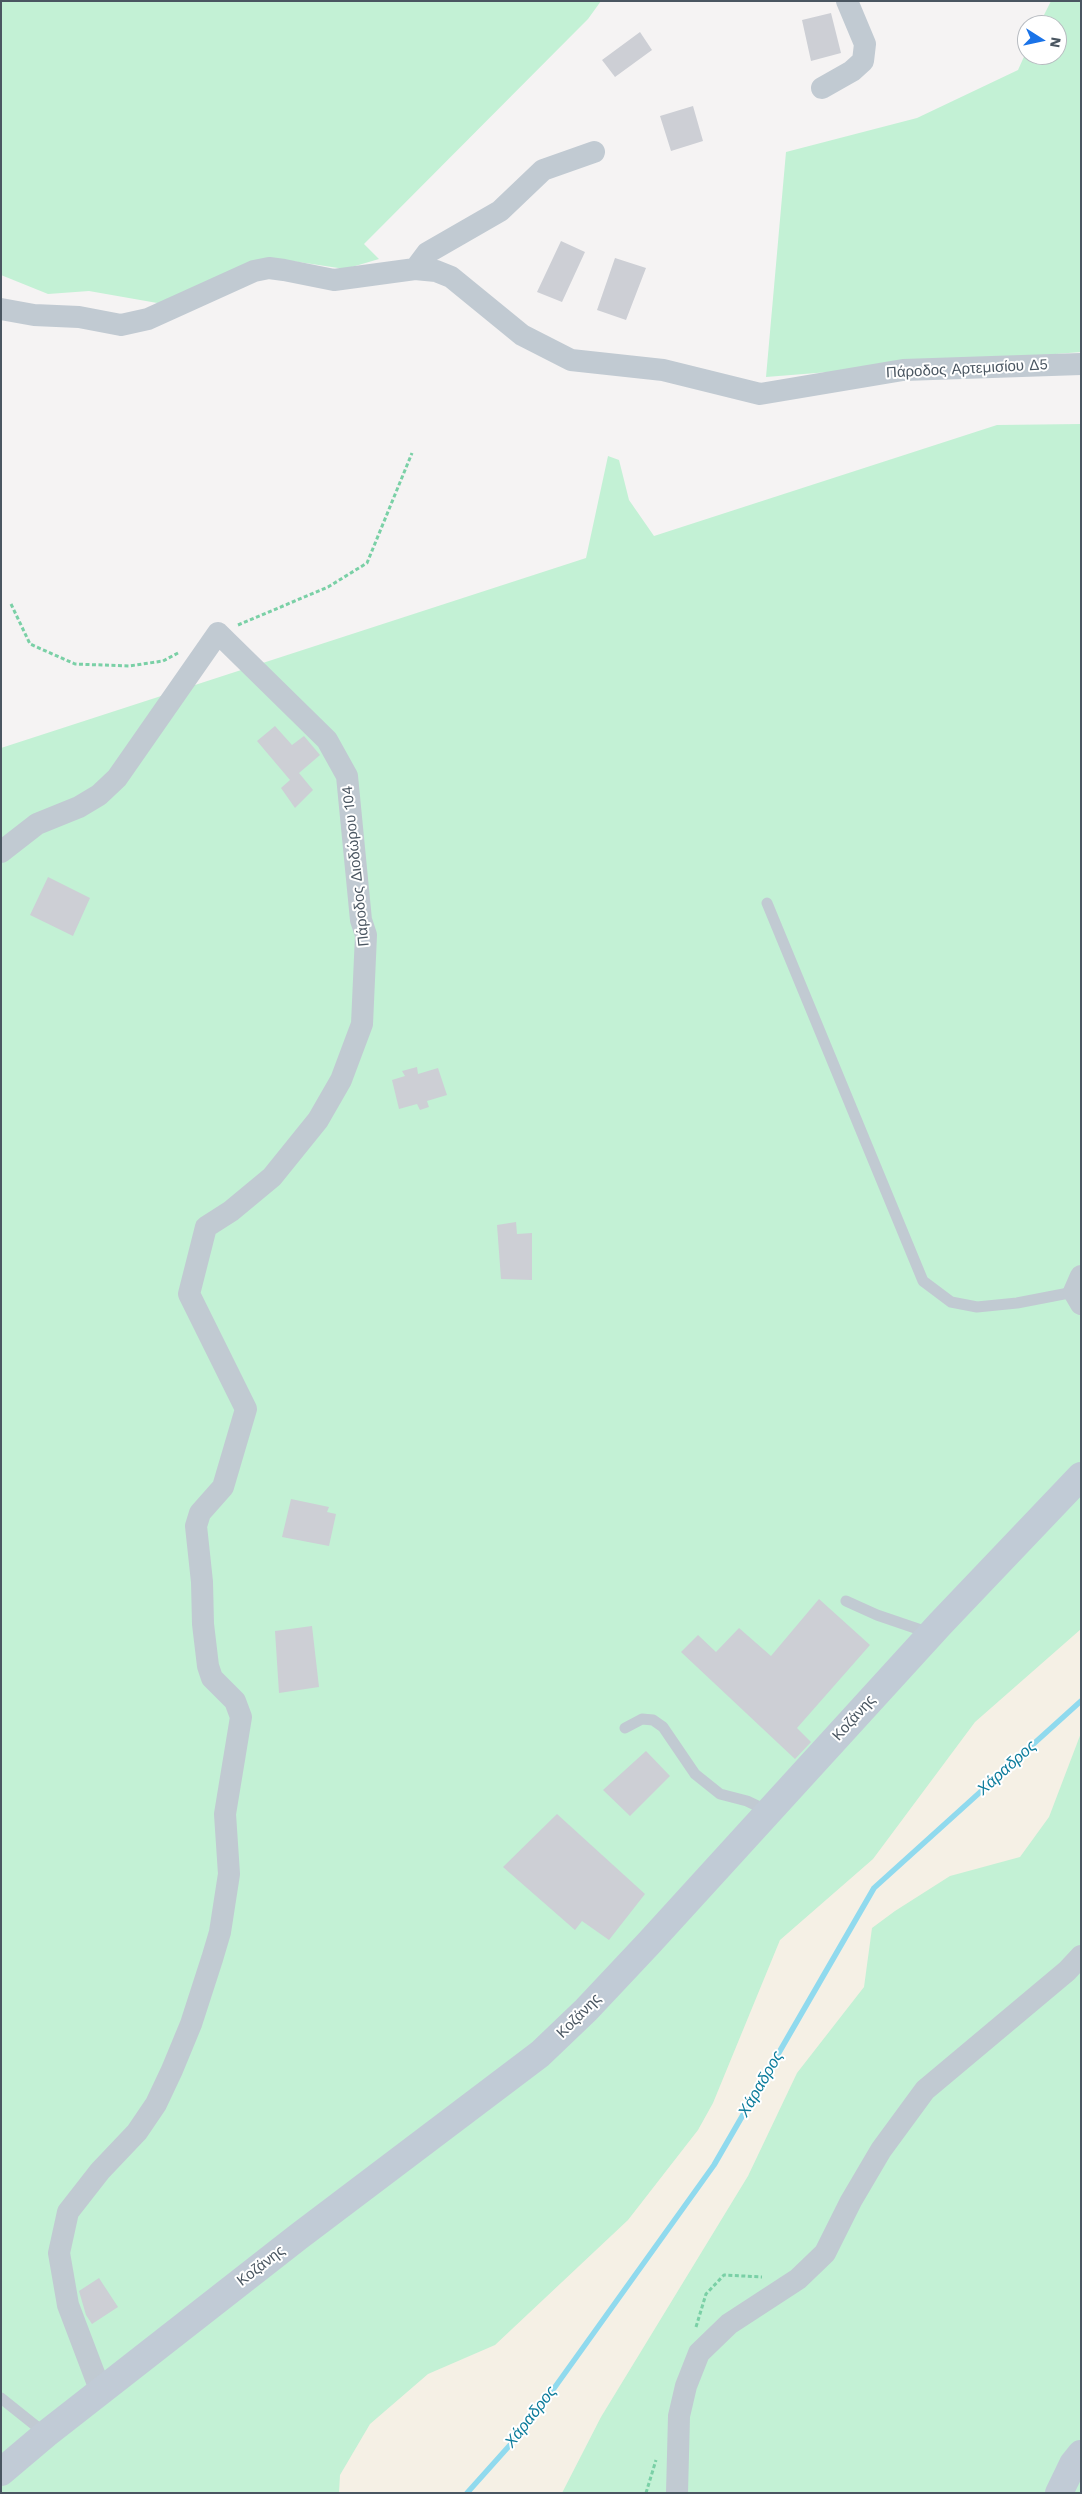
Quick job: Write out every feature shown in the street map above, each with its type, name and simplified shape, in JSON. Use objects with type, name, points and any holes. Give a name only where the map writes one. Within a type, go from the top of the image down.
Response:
[{"type":"street","points":[[822,88],[852,71],[862,61],[865,44],[847,1]]},
{"type":"street","points":[[415,269],[427,253],[500,211],[542,170],[594,152]]},
{"type":"street","name":"Πάροδος Αρτεμισίου Δ5","points":[[1,309],[34,315],[79,317],[122,325],[148,319],[254,270],[269,268],[334,280],[415,269],[436,271],[451,277],[522,335],[571,360],[663,370],[760,394],[903,370],[1081,364]]},
{"type":"street","points":[[1,852],[37,824],[79,807],[99,795],[117,778],[218,633]]},
{"type":"street","name":"Πάροδος Διοδώρου 104","points":[[101,2392],[67,2296],[59,2253],[68,2212],[100,2172],[137,2132],[156,2104],[191,2024],[212,1959],[223,1916],[229,1874],[225,1814],[241,1717],[235,1702],[212,1678],[208,1666],[196,1526],[200,1514],[223,1487],[246,1409],[190,1294],[206,1227],[231,1211],[268,1182],[308,1134],[327,1106],[354,1047],[362,1024],[364,1000],[366,935],[361,920],[346,776],[328,740],[218,633]]},
{"type":"street","name":"Κοζάνης","points":[[1,2472],[46,2434],[298,2237],[540,2054],[586,2010],[929,1636],[1081,1476]]},
{"type":"street","points":[[677,2493],[679,2416],[686,2386],[699,2352],[729,2324],[798,2279],[825,2253],[851,2202],[881,2150],[925,2090],[1067,1971],[1081,1956]]},
{"type":"street","points":[[1059,2493],[1073,2464],[1081,2454]]},
{"type":"lane","points":[[767,903],[923,1281],[951,1302],[977,1307],[1017,1303],[1078,1291]]},
{"type":"lane","points":[[846,1601],[877,1615],[921,1630],[929,1636]]},
{"type":"lane","points":[[624,1728],[642,1719],[653,1720],[663,1728],[695,1774],[720,1794],[747,1801],[769,1812]]},
{"type":"lane","points":[[1,2398],[46,2434]]},
{"type":"path","points":[[218,633],[328,587],[367,563],[412,453]]},
{"type":"path","points":[[11,604],[30,644],[74,664],[129,666],[163,661],[186,649]]},
{"type":"green space","points":[[1,1],[601,1],[588,19],[364,244],[379,259],[345,269],[292,261],[163,304],[89,291],[48,294],[1,275]]},
{"type":"green space","points":[[1051,1],[1081,1],[1081,352],[766,377],[786,152],[917,118],[1018,70],[1020,65],[1067,65],[1067,15],[1044,15]]},
{"type":"green space","points":[[1081,424],[1081,2493],[1,2493],[1,748],[586,558],[608,456],[619,460],[629,500],[654,536],[997,425]]},
{"type":"sand","points":[[1081,1629],[1081,1733],[1049,1817],[1020,1857],[950,1876],[872,1928],[864,1987],[797,2073],[748,2176],[601,2417],[562,2493],[339,2493],[340,2475],[370,2424],[428,2374],[495,2345],[628,2220],[698,2130],[713,2103],[780,1940],[873,1859],[975,1722]]},
{"type":"building","points":[[831,13],[841,53],[811,61],[802,20]]},
{"type":"building","points":[[640,32],[652,50],[615,77],[602,60]]},
{"type":"building","points":[[693,106],[703,141],[671,151],[660,116]]},
{"type":"building","points":[[561,241],[585,252],[562,302],[537,292]]},
{"type":"building","points":[[615,258],[646,268],[626,320],[597,310]]},
{"type":"building","points":[[275,726],[292,745],[304,736],[320,755],[299,773],[313,790],[295,808],[281,788],[290,780],[257,741]]},
{"type":"building","points":[[48,877],[90,898],[73,936],[30,915]]},
{"type":"building","points":[[417,1067],[418,1074],[438,1068],[447,1095],[427,1101],[429,1107],[420,1110],[417,1104],[399,1109],[392,1080],[405,1076],[402,1071]]},
{"type":"building","points":[[516,1222],[517,1234],[532,1233],[532,1280],[501,1279],[497,1225]]},
{"type":"building","points":[[291,1499],[329,1507],[327,1512],[336,1514],[329,1546],[282,1537]]},
{"type":"building","points":[[819,1599],[870,1645],[797,1728],[811,1742],[795,1759],[681,1652],[698,1635],[716,1652],[739,1628],[771,1656]]},
{"type":"building","points":[[312,1626],[319,1687],[279,1693],[275,1631]]},
{"type":"building","points":[[646,1751],[670,1776],[630,1816],[603,1790]]},
{"type":"building","points":[[557,1814],[645,1894],[609,1940],[582,1921],[575,1930],[503,1867]]},
{"type":"building","points":[[99,2278],[118,2307],[92,2324],[86,2315],[79,2291]]},
{"type":"waterway","name":"Χάραδρος","points":[[467,2493],[527,2426],[714,2165],[874,1888],[1081,1701]]}]
